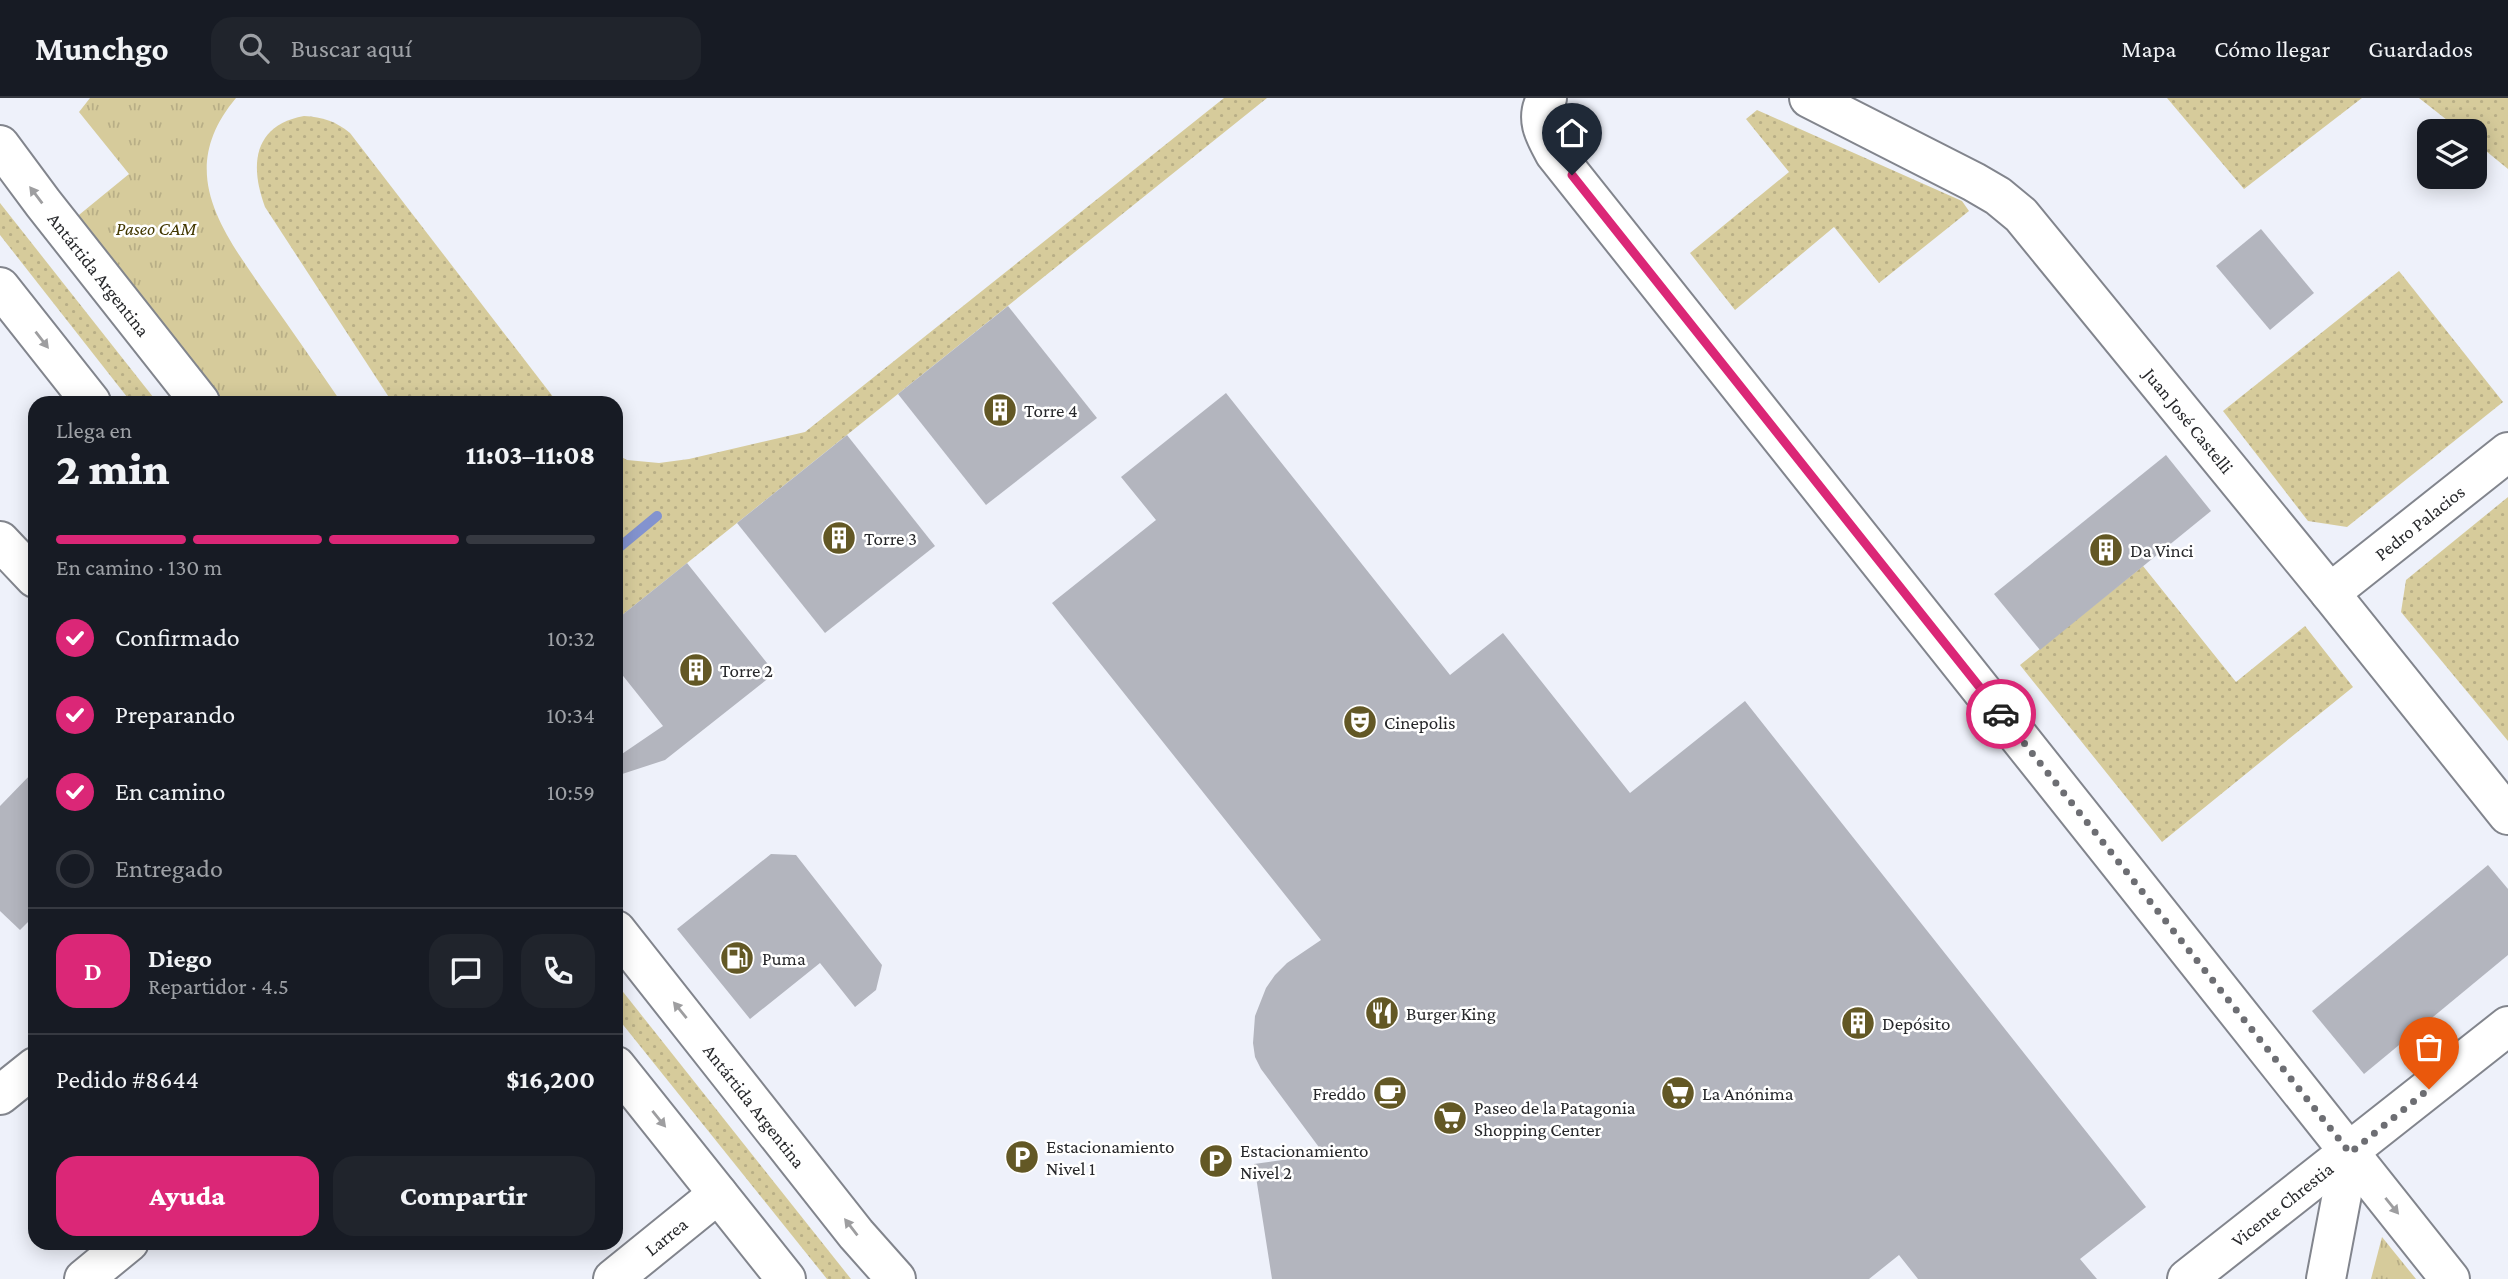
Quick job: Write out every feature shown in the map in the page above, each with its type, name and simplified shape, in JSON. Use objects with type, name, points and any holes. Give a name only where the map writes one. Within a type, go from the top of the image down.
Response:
[{"type":"street","name":"Juan José Castelli","points":[[1809,98],[1974,182],[1998,196],[2021,215],[2508,815]]},
{"type":"street","points":[[1545,101],[1540,119],[1545,137],[1555,154],[2450,1279]]},
{"type":"street","name":"Antártida Argentina","points":[[0,145],[43,204],[195,396]]},
{"type":"street","points":[[0,287],[86,396]]},
{"type":"street","name":"Pedro Palacios","points":[[2330,593],[2508,452]]},
{"type":"street","points":[[0,541],[28,571]]},
{"type":"street","name":"Antártida Argentina","points":[[623,939],[856,1234],[895,1279]]},
{"type":"street","name":"Vicente Chrestia","points":[[2187,1279],[2508,1026]]},
{"type":"street","points":[[0,1095],[28,1073]]},
{"type":"street","points":[[623,1075],[786,1279]]},
{"type":"street","points":[[2326,1279],[2350,1153]]},
{"type":"street","name":"Larrea","points":[[612,1279],[718,1194]]},
{"type":"street","points":[[84,1279],[120,1250]]},
{"type":"green space","name":"Paseo CAM","points":[[90,98],[236,98],[218,125],[209,151],[207,176],[212,201],[235,249],[337,396],[212,396],[74,219],[129,174],[79,112]]},
{"type":"green space","points":[[1224,98],[1267,98],[623,614],[623,458],[659,463],[689,459],[805,432]]},
{"type":"green space","points":[[2167,98],[2362,98],[2244,189]]},
{"type":"green space","points":[[2419,98],[2508,98],[2508,169],[2487,152],[2487,119],[2446,119]]},
{"type":"green space","points":[[1757,110],[1962,201],[1969,211],[1879,283],[1834,227],[1735,310],[1690,253],[1789,172],[1746,119]]},
{"type":"green space","points":[[304,116],[317,117],[339,125],[350,133],[552,396],[388,396],[265,207],[257,176],[260,149],[265,137],[287,121]]},
{"type":"green space","points":[[0,203],[152,396],[126,396],[0,235]]},
{"type":"green space","points":[[2399,271],[2503,402],[2347,527],[2308,521],[2223,411]]},
{"type":"green space","points":[[2508,497],[2508,741],[2401,612],[2406,580]]},
{"type":"green space","points":[[2143,566],[2236,682],[2305,626],[2353,687],[2162,842],[2020,665]]},
{"type":"green space","points":[[623,992],[851,1279],[827,1279],[623,1025]]},
{"type":"green space","points":[[2382,1237],[2416,1279],[2371,1279]]},
{"type":"building","points":[[2261,229],[2314,293],[2270,330],[2216,266]]},
{"type":"building","name":"Torre 4","points":[[1008,306],[1097,418],[986,505],[898,394]]},
{"type":"building","points":[[1226,393],[1450,675],[1503,633],[1630,793],[1745,701],[2146,1207],[2080,1259],[2097,1279],[1918,1279],[1899,1255],[1869,1279],[1272,1279],[1254,1164],[1324,1154],[1255,1057],[1255,1016],[1266,988],[1275,975],[1287,963],[1321,940],[1052,603],[1156,520],[1121,477]]},
{"type":"building","name":"Torre 3","points":[[847,435],[935,546],[825,633],[737,523]]},
{"type":"building","name":"Da Vinci","points":[[2166,455],[2211,511],[2040,650],[1994,594]]},
{"type":"building","name":"Torre 2","points":[[687,563],[775,673],[665,760],[623,774],[623,753],[663,726],[623,676],[623,614]]},
{"type":"building","points":[[28,777],[28,922],[20,930],[0,911],[0,806]]},
{"type":"building","points":[[771,854],[796,855],[882,965],[876,990],[855,1007],[820,963],[750,1019],[677,929]]},
{"type":"building","points":[[2488,865],[2508,889],[2508,955],[2364,1074],[2312,1011]]},
{"type":"waterway","points":[[623,544],[657,516]]},
{"type":"way so far","points":[[2001,714],[2350,1153],[2429,1089]]},
{"type":"place","name":"Torre 4","points":[[1000,410]]},
{"type":"place","name":"Torre 3","points":[[839,538]]},
{"type":"place","name":"Da Vinci","points":[[2106,550]]},
{"type":"place","name":"Torre 2","points":[[696,670]]},
{"type":"place","name":"Cinepolis","points":[[1360,722]]},
{"type":"place","name":"Puma","points":[[737,958]]},
{"type":"place","name":"Burger King","points":[[1382,1013]]},
{"type":"place","name":"Depósito","points":[[1858,1023]]},
{"type":"place","name":"Freddo","points":[[1390,1093]]},
{"type":"place","name":"La Anónima","points":[[1678,1093]]},
{"type":"place","name":"Paseo de la Patagonia Shopping Center","points":[[1450,1118]]},
{"type":"place","name":"Estacionamiento Nivel 1","points":[[1022,1157]]},
{"type":"place","name":"Estacionamiento Nivel 2","points":[[1216,1161]]},
{"type":"route","points":[[1572,175],[2001,714]]}]
